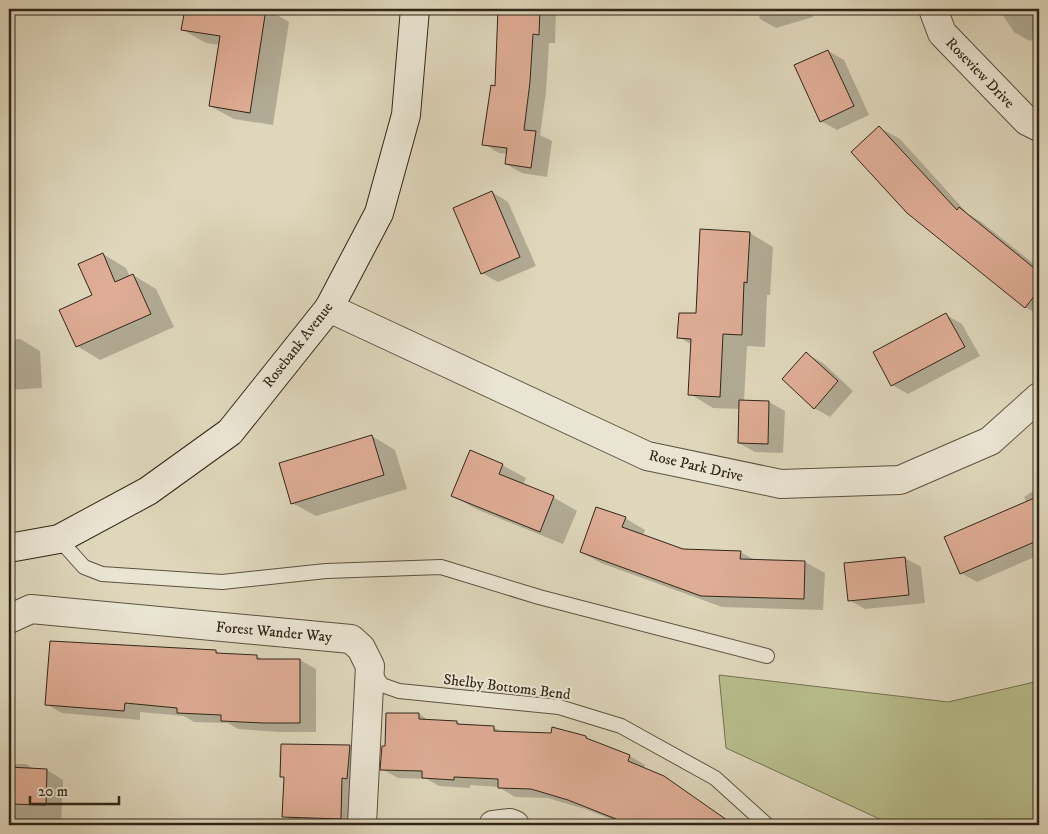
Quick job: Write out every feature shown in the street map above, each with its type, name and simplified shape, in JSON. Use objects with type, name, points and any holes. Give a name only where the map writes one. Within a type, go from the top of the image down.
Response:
[{"type":"street","name":"Rosebank Avenue","points":[[9,548],[58,540],[148,491],[230,432],[329,308],[379,213],[406,115],[415,9]]},
{"type":"street","name":"Roseview Drive","points":[[933,9],[942,33],[1027,121],[1039,127]]},
{"type":"street","name":"Rose Park Drive","points":[[329,308],[647,456],[780,484],[900,480],[990,440],[1039,397]]},
{"type":"street","name":"Forest Wander Way","points":[[9,619],[31,609],[350,639],[360,648],[370,666]]},
{"type":"street","points":[[362,824],[370,666]]},
{"type":"street","points":[[493,825],[510,823],[515,825]]},
{"type":"lane","points":[[58,540],[84,568],[102,574],[222,582],[326,571],[441,568],[539,597],[766,656]]},
{"type":"lane","name":"Shelby Bottoms Bend","points":[[370,666],[382,685],[399,691],[559,707],[621,726],[715,778],[767,825]]},
{"type":"green space","points":[[719,675],[948,702],[1039,681],[1039,825],[889,825],[726,748]]},
{"type":"building","points":[[185,9],[266,9],[250,113],[209,106],[220,36],[181,30]]},
{"type":"building","points":[[498,9],[540,9],[539,35],[533,34],[524,130],[536,131],[531,168],[505,164],[507,148],[482,145],[491,85],[495,86]]},
{"type":"building","points":[[828,50],[854,106],[820,122],[794,65]]},
{"type":"building","points":[[879,126],[957,210],[959,207],[1039,272],[1039,290],[1025,308],[907,213],[851,152]]},
{"type":"building","points":[[492,191],[520,257],[481,274],[453,208]]},
{"type":"building","points":[[700,229],[750,232],[747,283],[744,282],[742,335],[723,334],[720,397],[688,395],[691,339],[677,338],[679,313],[696,313]]},
{"type":"building","points":[[103,253],[115,282],[133,274],[151,314],[76,347],[59,310],[92,295],[78,264]]},
{"type":"building","points":[[946,313],[965,347],[891,386],[873,352]]},
{"type":"building","points":[[806,352],[838,381],[814,409],[782,379]]},
{"type":"building","points":[[739,400],[769,401],[768,444],[738,443]]},
{"type":"building","points":[[372,435],[384,475],[291,504],[279,463]]},
{"type":"building","points":[[470,450],[503,464],[499,474],[554,496],[540,532],[451,496]]},
{"type":"building","points":[[1039,496],[1039,540],[960,574],[944,537]]},
{"type":"building","points":[[596,507],[626,517],[622,527],[683,549],[741,551],[740,559],[805,561],[804,599],[701,596],[580,552]]},
{"type":"building","points":[[905,557],[909,595],[848,601],[844,563]]},
{"type":"building","points":[[50,641],[216,650],[216,653],[257,655],[257,659],[300,659],[300,723],[221,721],[221,715],[177,713],[177,708],[125,703],[124,711],[45,705]]},
{"type":"building","points":[[386,713],[419,713],[419,719],[457,721],[457,724],[494,726],[494,731],[551,733],[552,727],[586,736],[586,738],[630,755],[628,761],[664,776],[734,825],[613,825],[616,819],[568,800],[531,789],[498,788],[498,779],[454,777],[454,780],[422,778],[422,771],[380,770],[382,746],[385,746]]},
{"type":"building","points":[[281,744],[350,745],[347,779],[342,778],[341,819],[282,817],[284,777],[280,777]]},
{"type":"building","points":[[9,767],[47,769],[46,805],[9,804]]}]
